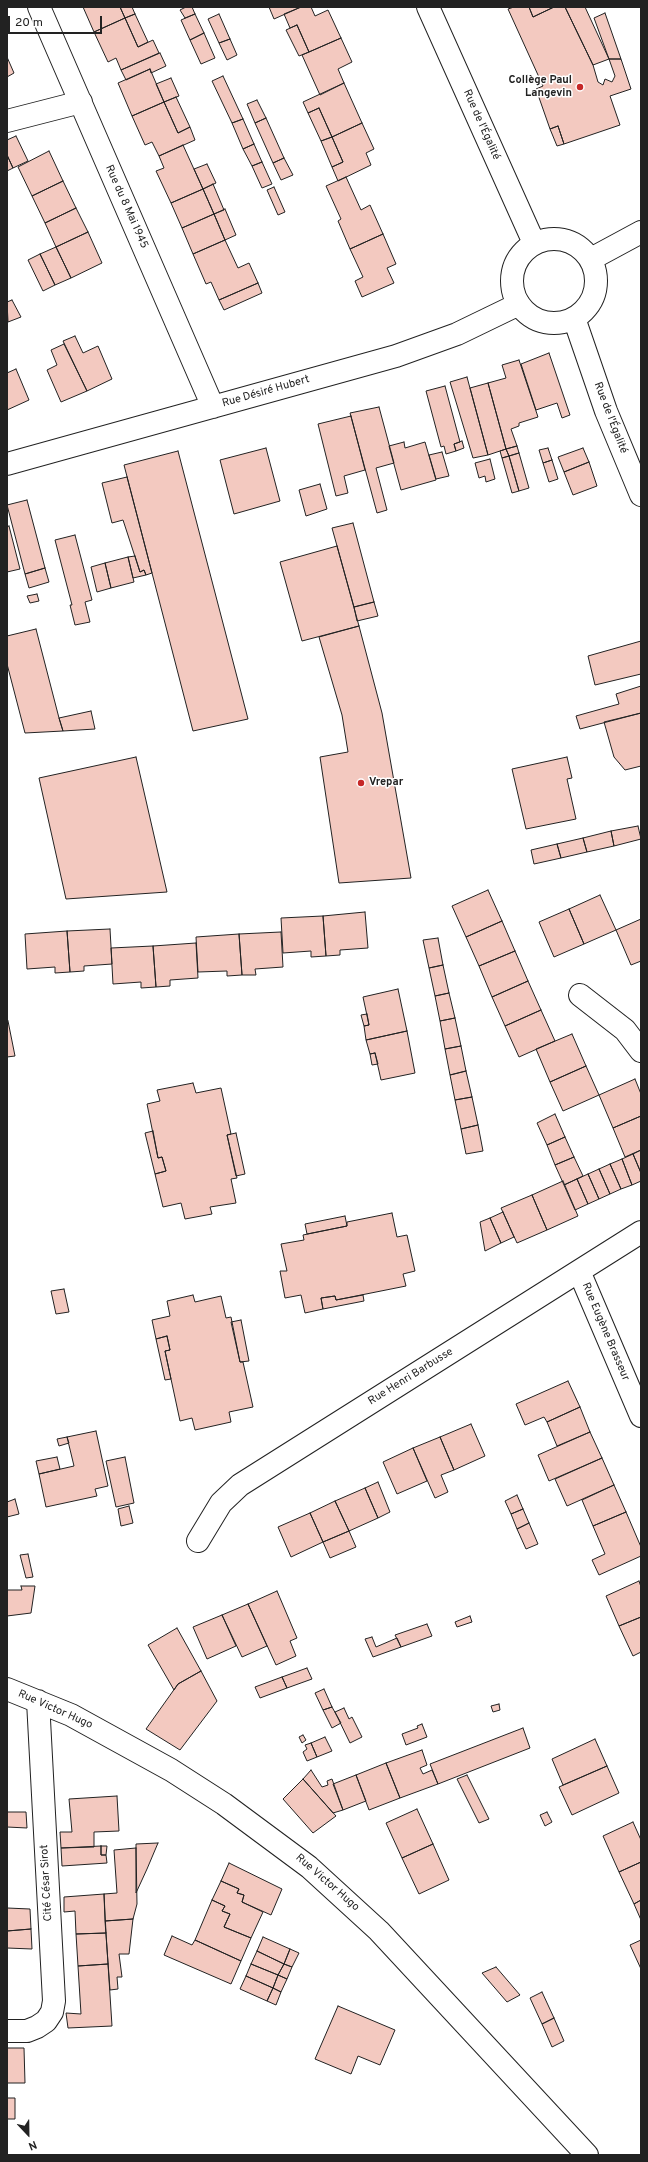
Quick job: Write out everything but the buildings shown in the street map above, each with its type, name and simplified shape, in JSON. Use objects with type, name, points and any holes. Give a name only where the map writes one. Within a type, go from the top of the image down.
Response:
[{"type":"street","name":"Rue du 8 Mai 1945","points":[[39,7],[213,407]]},
{"type":"street","name":"Rue de l'Égalité","points":[[428,7],[534,244]]},
{"type":"street","points":[[7,121],[81,102]]},
{"type":"street","points":[[591,260],[641,232]]},
{"type":"street","points":[[551,238],[569,241],[579,246],[591,260],[596,277],[596,290],[588,306],[574,318],[556,323],[543,322],[527,313],[519,304],[514,292],[512,273],[520,256],[534,244],[551,238]]},
{"type":"street","name":"Rue Désiré Hubert","points":[[7,464],[396,356],[457,334],[519,304]]},
{"type":"street","name":"Rue de l'Égalité","points":[[574,318],[606,411],[641,495]]},
{"type":"street","points":[[580,995],[625,1030],[641,1051]]},
{"type":"street","name":"Rue Henri Barbusse","points":[[198,1541],[222,1503],[240,1485],[641,1232]]},
{"type":"street","name":"Rue Eugène Brasseur","points":[[578,1271],[641,1416]]},
{"type":"street","name":"Rue Victor Hugo","points":[[7,1689],[38,1701],[103,1732],[171,1770],[224,1804],[309,1867],[379,1931],[587,2155]]},
{"type":"street","name":"Cité César Sirot","points":[[7,2031],[27,2031],[37,2027],[46,2021],[52,2012],[54,2001],[38,1701]]},
{"type":"place","name":"Collège Paul Langevin","points":[[580,87]]},
{"type":"place","name":"Vrepar","points":[[361,783]]}]
